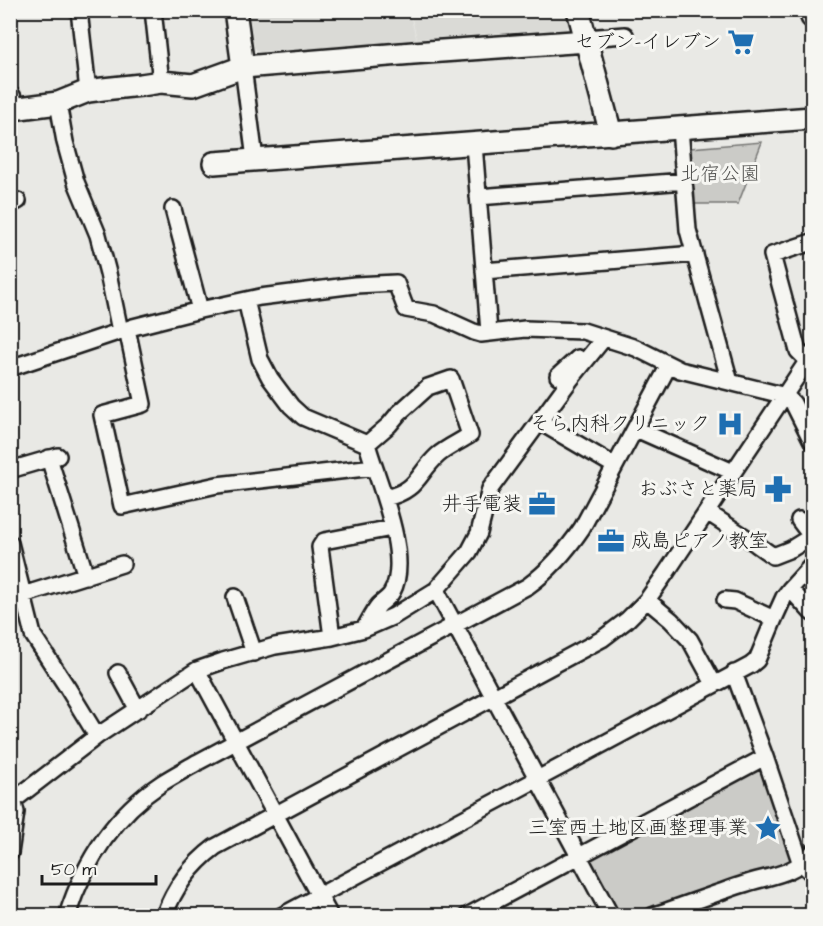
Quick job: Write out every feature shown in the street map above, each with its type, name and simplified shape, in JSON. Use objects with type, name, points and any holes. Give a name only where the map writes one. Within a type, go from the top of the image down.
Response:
[{"type":"street","points":[[79,10],[88,92]]},
{"type":"street","points":[[153,10],[161,82]]},
{"type":"street","points":[[235,10],[255,159]]},
{"type":"street","points":[[578,10],[611,134]]},
{"type":"street","points":[[810,10],[813,17]]},
{"type":"street","points":[[11,105],[58,103],[88,92],[161,82],[193,85],[243,67],[625,35]]},
{"type":"street","points":[[58,103],[76,182],[98,235],[143,404],[102,415],[122,506],[217,485],[374,468]]},
{"type":"street","points":[[214,163],[813,118]]},
{"type":"street","points":[[680,128],[688,230],[730,382]]},
{"type":"street","points":[[474,144],[489,332]]},
{"type":"street","points":[[478,197],[685,181]]},
{"type":"street","points":[[173,209],[200,310]]},
{"type":"street","points":[[164,915],[169,901],[189,872],[205,855],[226,840],[602,639],[627,620],[647,600],[810,358],[798,351],[772,255],[813,242]]},
{"type":"street","points":[[484,271],[694,254]]},
{"type":"street","points":[[10,368],[124,330],[200,310],[246,300],[355,285],[396,283],[406,309],[434,314],[474,332],[482,334],[525,329],[583,331],[636,348],[669,365],[692,373],[786,396],[793,403],[813,441]]},
{"type":"street","points":[[246,300],[260,359],[270,378],[291,406],[303,417],[367,444]]},
{"type":"street","points":[[10,853],[16,812],[12,796],[97,735],[197,670],[254,652],[364,629],[394,616],[436,590],[469,552],[479,533],[490,489],[604,338]]},
{"type":"street","points":[[558,376],[580,357],[586,359]]},
{"type":"street","points":[[67,915],[75,892],[93,856],[110,831],[128,811],[162,783],[539,578],[570,545],[582,528],[669,365]]},
{"type":"street","points":[[367,444],[428,387],[451,379],[470,435],[439,455],[408,489],[397,496],[385,498]]},
{"type":"street","points":[[540,422],[615,466]]},
{"type":"street","points":[[636,429],[733,472]]},
{"type":"street","points":[[364,629],[379,605],[392,593],[398,568],[398,555],[385,498],[367,444]]},
{"type":"street","points":[[10,470],[54,457],[86,576]]},
{"type":"street","points":[[707,512],[773,556],[791,549],[812,536],[799,520]]},
{"type":"street","points":[[332,637],[320,547],[324,541],[392,528]]},
{"type":"street","points":[[10,543],[33,635],[97,735]]},
{"type":"street","points":[[23,595],[122,564]]},
{"type":"street","points":[[281,915],[751,665],[757,660],[774,619],[790,589],[813,565]]},
{"type":"street","points":[[790,589],[812,613]]},
{"type":"street","points":[[436,590],[611,915]]},
{"type":"street","points":[[235,597],[254,652]]},
{"type":"street","points":[[647,600],[690,640],[714,684]]},
{"type":"street","points":[[725,600],[735,601],[774,619]]},
{"type":"street","points":[[197,670],[330,915]]},
{"type":"street","points":[[652,915],[809,863],[765,757],[734,673]]},
{"type":"street","points":[[118,674],[138,710]]},
{"type":"street","points":[[467,915],[765,757]]},
{"type":"shaded area","points":[[249,11],[409,11],[417,41],[259,52],[254,47]]},
{"type":"shaded area","points":[[410,11],[567,11],[570,24],[566,29],[417,39]]},
{"type":"green space","name":"北宿公園","points":[[762,142],[738,204],[694,204],[690,148]]},
{"type":"green space","points":[[761,763],[793,855],[792,867],[744,877],[632,916],[616,915],[589,864],[590,856]]},
{"type":"place","name":"セブン-イレブン","points":[[741,42]]},
{"type":"place","name":"そら内科クリニック","points":[[730,424]]},
{"type":"place","name":"おぶさと薬局","points":[[778,489]]},
{"type":"place","name":"井手電装","points":[[542,504]]},
{"type":"place","name":"成島ピアノ教室","points":[[611,541]]},
{"type":"place","name":"三室西土地区画整理事業","points":[[768,828]]}]
